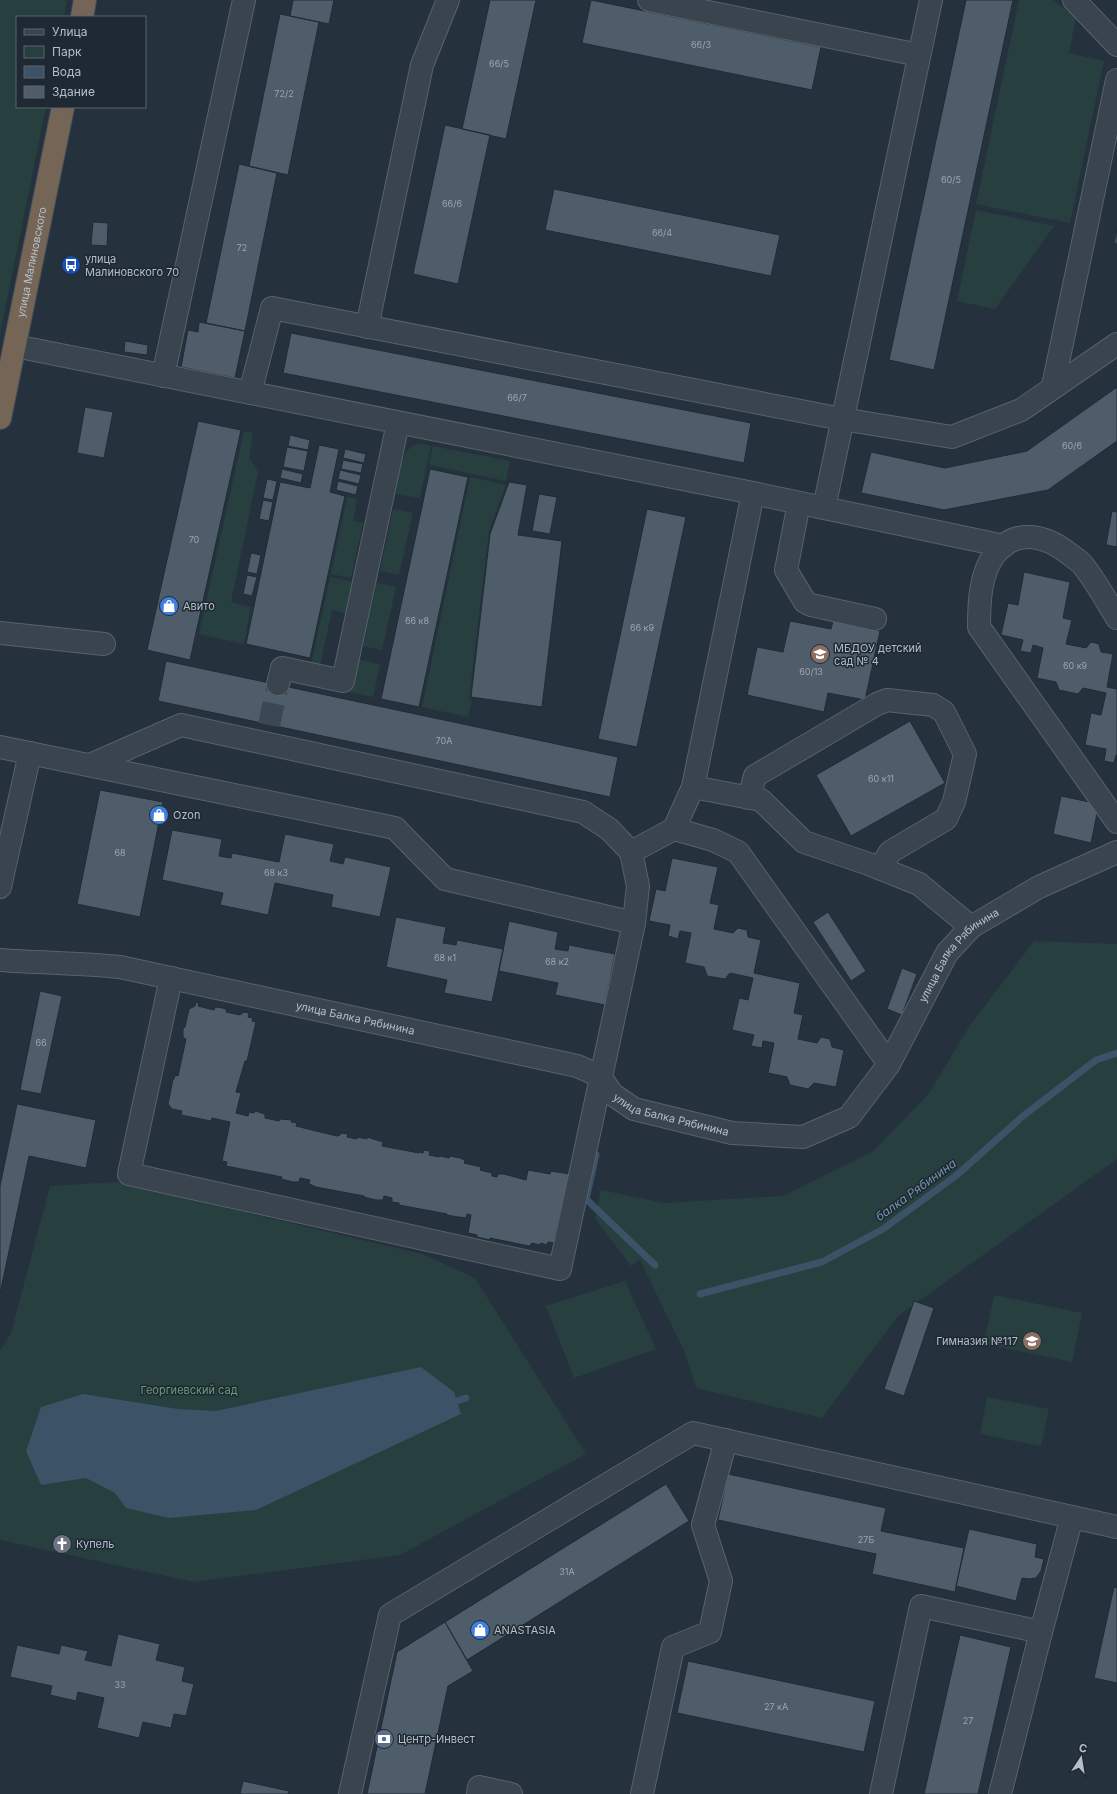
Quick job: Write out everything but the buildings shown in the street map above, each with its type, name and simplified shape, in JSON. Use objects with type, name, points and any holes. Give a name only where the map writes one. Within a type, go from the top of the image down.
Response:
[{"type":"highway","points":[[82,16],[85,0]]},
{"type":"highway","name":"улица Малиновского","points":[[0,418],[63,108]]},
{"type":"street","points":[[163,376],[244,0]]},
{"type":"street","points":[[367,327],[422,65],[448,0]]},
{"type":"street","points":[[649,0],[677,3],[919,56]]},
{"type":"street","points":[[824,508],[931,0]]},
{"type":"street","points":[[1074,0],[1117,45]]},
{"type":"street","points":[[1053,386],[1117,80]]},
{"type":"street","points":[[250,394],[272,308],[842,419],[952,437],[1021,410],[1053,386],[1117,344]]},
{"type":"street","points":[[14,346],[824,508],[1004,546]]},
{"type":"street","points":[[278,684],[282,668],[343,681],[398,423]]},
{"type":"street","points":[[631,852],[674,829],[693,787],[753,494]]},
{"type":"street","points":[[799,503],[786,570],[802,598],[811,605],[875,619]]},
{"type":"street","points":[[1117,618],[1082,563],[1055,543],[1038,537],[1017,538],[995,554],[987,570],[979,601],[979,627],[1117,822]]},
{"type":"street","points":[[0,634],[104,644]]},
{"type":"street","points":[[749,798],[755,776],[877,704],[887,700],[933,705],[944,712],[965,754],[954,802],[946,818],[890,852],[881,868]]},
{"type":"street","points":[[90,765],[181,725],[267,733],[583,812],[609,829],[631,852],[638,886],[634,922],[560,1269],[129,1174],[171,978]]},
{"type":"street","points":[[0,747],[395,828],[444,879],[634,922]]},
{"type":"street","points":[[0,887],[30,753]]},
{"type":"street","points":[[693,787],[761,800],[804,842],[881,868],[919,884],[971,927]]},
{"type":"street","points":[[674,829],[713,840],[738,852],[889,1064]]},
{"type":"street","name":"улица Балка Рябинина","points":[[0,960],[44,963],[79,963],[120,967],[577,1066],[600,1076],[612,1094],[634,1109],[732,1133],[803,1137],[849,1117],[889,1064],[947,953],[971,927],[1039,887],[1117,852]]},
{"type":"street","points":[[350,1794],[390,1615],[693,1433],[1117,1527]]},
{"type":"street","points":[[642,1794],[673,1647],[710,1632],[721,1581],[703,1525],[726,1440]]},
{"type":"street","points":[[1000,1794],[1072,1517]]},
{"type":"street","points":[[881,1794],[921,1606],[1041,1632]]},
{"type":"street","points":[[478,1794],[479,1787],[511,1794]]},
{"type":"green space","points":[[0,0],[67,0],[64,16],[16,16],[16,108],[46,108],[0,334]]},
{"type":"green space","points":[[1019,0],[1053,0],[1076,17],[1069,53],[1104,61],[1070,223],[976,204]]},
{"type":"green space","points":[[976,210],[1054,226],[995,309],[957,301]]},
{"type":"green space","points":[[244,431],[253,433],[249,457],[258,472],[231,602],[251,607],[244,644],[199,634]]},
{"type":"green space","points":[[420,443],[431,446],[420,498],[396,494],[399,471],[404,456],[408,450]]},
{"type":"green space","points":[[433,446],[510,461],[506,481],[429,465]]},
{"type":"green space","points":[[470,477],[506,485],[489,531],[469,699],[472,700],[468,717],[422,707]]},
{"type":"green space","points":[[347,497],[357,499],[353,521],[363,523],[351,578],[331,574]]},
{"type":"green space","points":[[393,509],[413,513],[399,575],[380,571]]},
{"type":"green space","points":[[330,577],[357,582],[350,614],[332,610],[320,666],[311,664]]},
{"type":"green space","points":[[377,583],[396,587],[382,650],[363,646]]},
{"type":"green space","points":[[355,659],[380,664],[373,697],[310,684]]},
{"type":"green space","points":[[1034,941],[1117,944],[1117,1159],[898,1316],[822,1418],[696,1388],[685,1353],[640,1260],[631,1266],[595,1218],[601,1190],[664,1203],[783,1196],[872,1152],[928,1095],[969,1027]]},
{"type":"green space","name":"Георгиевский сад","points":[[116,1182],[422,1254],[475,1278],[586,1454],[400,1555],[194,1582],[0,1540],[0,1351],[11,1333],[50,1186]]},
{"type":"green space","points":[[625,1281],[656,1349],[574,1378],[546,1306]]},
{"type":"green space","points":[[994,1295],[1082,1313],[1072,1362],[984,1344]]},
{"type":"green space","points":[[987,1397],[1049,1409],[1041,1446],[980,1434]]},
{"type":"water","points":[[421,1367],[454,1392],[461,1414],[256,1510],[169,1518],[126,1508],[115,1493],[86,1478],[41,1485],[26,1451],[41,1407],[83,1394],[178,1409],[216,1411]]},
{"type":"waterway","name":"балка Рябинина","points":[[700,1294],[822,1262],[883,1229],[957,1175],[1023,1116],[1096,1060],[1117,1053]]},
{"type":"waterway","points":[[596,1155],[586,1199],[655,1265]]},
{"type":"waterway","name":"балка Рябинина","points":[[457,1401],[466,1398]]},
{"type":"tunnel","points":[[269,725],[278,684]]},
{"type":"place","name":"улица Малиновского 70","points":[[71,265]]},
{"type":"place","name":"Авито","points":[[169,606]]},
{"type":"place","name":"МБДОУ детский сад № 4","points":[[820,654]]},
{"type":"place","name":"Ozon","points":[[159,815]]},
{"type":"place","name":"Гимназия №117","points":[[1032,1341]]},
{"type":"place","name":"Купель","points":[[62,1544]]},
{"type":"place","name":"ANASTASIA","points":[[480,1630]]},
{"type":"place","name":"Центр-Инвест","points":[[384,1739]]}]
